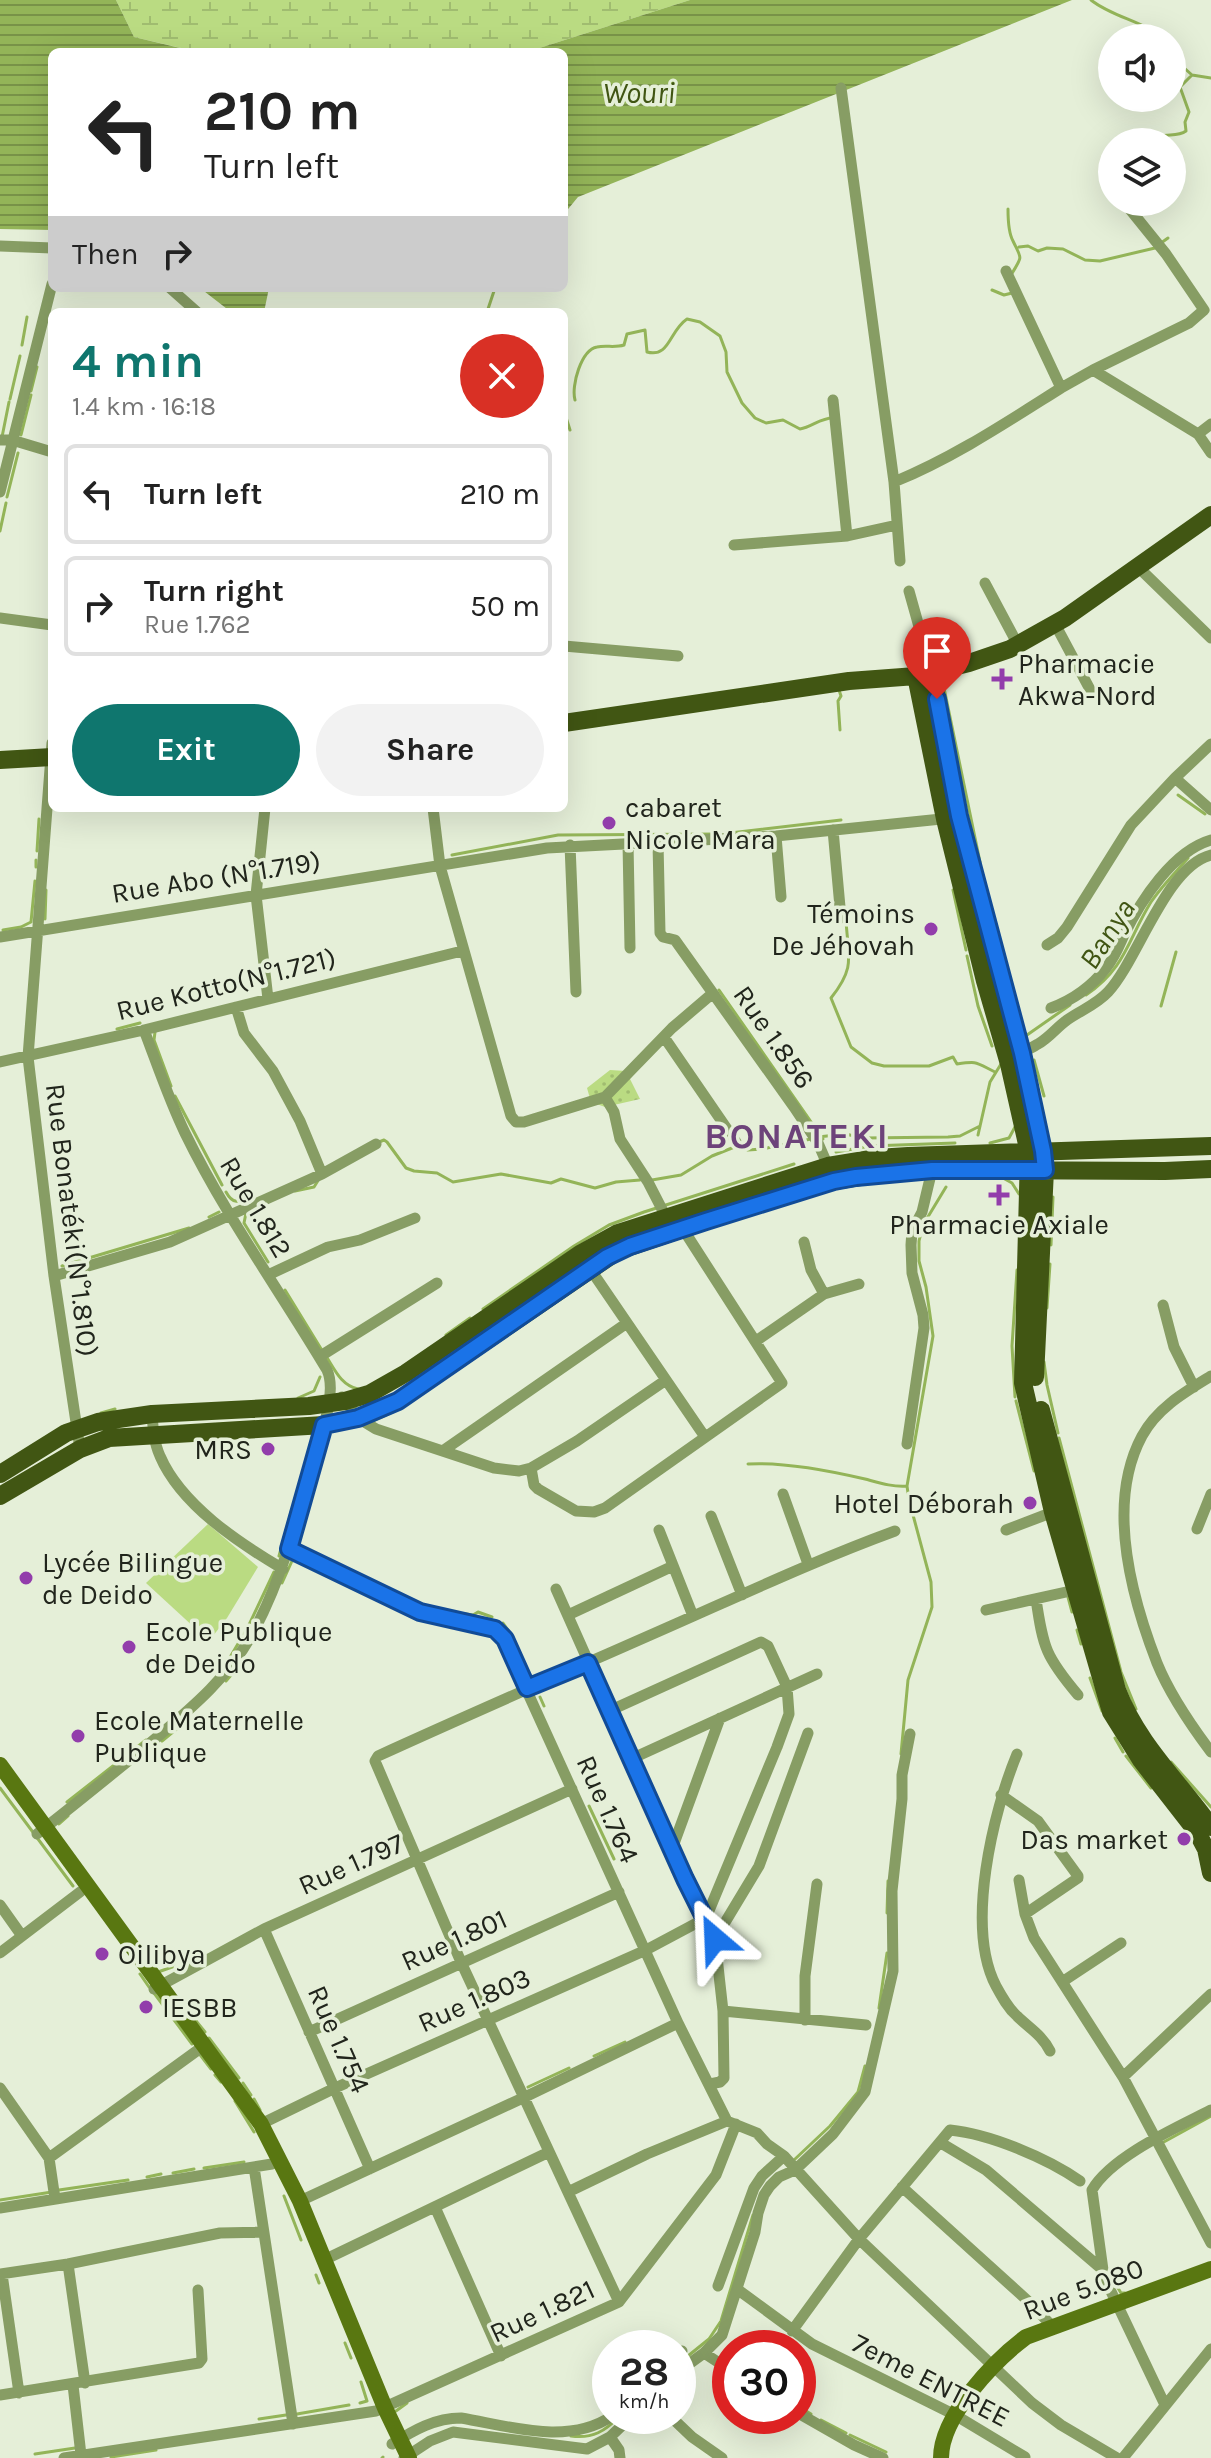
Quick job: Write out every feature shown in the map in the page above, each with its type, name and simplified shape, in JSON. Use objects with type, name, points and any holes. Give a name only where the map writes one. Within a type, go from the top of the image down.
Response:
[{"type":"main road","points":[[568,722],[849,681],[924,674],[969,663],[1018,645],[1055,624],[1211,515]]},
{"type":"main road","points":[[924,674],[985,981],[1025,1132],[1037,1161],[1029,1196],[1023,1383],[1053,1512],[1111,1712],[1141,1760],[1208,1834]]},
{"type":"main road","points":[[0,760],[48,753]]},
{"type":"main road","points":[[952,817],[1022,1053],[1037,1161],[1035,1364],[1039,1400],[1117,1690],[1125,1709],[1208,1834],[1211,1873]]},
{"type":"main road","points":[[0,1496],[80,1449],[109,1438],[153,1435],[249,1419],[369,1394],[585,1262],[834,1181],[1001,1162],[1025,1132]]},
{"type":"main road","points":[[0,1474],[76,1429],[107,1420],[152,1414],[324,1425],[376,1412],[421,1386],[585,1262],[618,1233],[663,1209],[828,1166],[877,1158],[1037,1161],[1211,1146]]},
{"type":"main road","points":[[1037,1161],[1165,1171],[1211,1169]]},
{"type":"main road","points":[[1001,1162],[1029,1196]]},
{"type":"main road","points":[[0,1765],[80,1892],[157,1987],[198,2050],[248,2117],[402,2452]]},
{"type":"main road","points":[[0,1782],[41,1830],[261,2124],[300,2201],[381,2410]]},
{"type":"main road","name":"Rue 5.080","points":[[941,2458],[947,2430],[955,2415],[993,2367],[1026,2337],[1211,2269]]},
{"type":"street","points":[[841,88],[894,482],[900,561]]},
{"type":"street","points":[[894,482],[983,437],[1093,370],[1189,323],[1204,310],[1135,216]]},
{"type":"street","points":[[0,246],[48,248]]},
{"type":"street","points":[[1006,271],[1061,388]]},
{"type":"street","points":[[0,492],[6,440],[50,292]]},
{"type":"street","points":[[174,292],[192,308]]},
{"type":"street","points":[[1093,370],[1198,434],[1211,453]]},
{"type":"street","points":[[833,400],[847,536]]},
{"type":"street","points":[[1198,434],[1211,424]]},
{"type":"street","points":[[6,440],[48,451]]},
{"type":"street","points":[[734,545],[847,536],[897,525]]},
{"type":"street","points":[[1138,567],[1211,638]]},
{"type":"street","points":[[985,583],[1018,645]]},
{"type":"street","points":[[909,591],[924,674]]},
{"type":"street","points":[[0,618],[48,624]]},
{"type":"street","points":[[1055,624],[1093,695]]},
{"type":"street","points":[[568,646],[678,656]]},
{"type":"street","points":[[1047,945],[1067,927],[1131,825],[1211,744]]},
{"type":"street","points":[[1175,778],[1211,810]]},
{"type":"street","name":"Rue Bonatéki(N°1.810)","points":[[48,797],[28,1057],[54,1276],[80,1449]]},
{"type":"street","points":[[265,812],[256,895],[268,999]]},
{"type":"street","points":[[433,812],[440,866],[513,1120],[524,1122],[605,1097],[713,993]]},
{"type":"street","name":"Rue Abo (N°1.719)","points":[[0,937],[570,845],[776,836],[952,817]]},
{"type":"street","points":[[833,830],[841,918]]},
{"type":"street","points":[[776,836],[781,897]]},
{"type":"street","points":[[1051,1008],[1081,993],[1105,969],[1147,895],[1180,855],[1191,847],[1211,840]]},
{"type":"street","points":[[628,843],[630,948]]},
{"type":"street","name":"Rue 1.856","points":[[658,843],[660,933],[675,940],[810,1131],[828,1166]]},
{"type":"street","points":[[570,845],[576,992]]},
{"type":"street","points":[[1022,1053],[1107,993],[1129,963],[1154,912],[1193,864],[1211,855]]},
{"type":"street","name":"Rue Kotto(N°1.721)","points":[[0,1062],[144,1030],[462,951]]},
{"type":"street","points":[[236,1007],[244,1033],[280,1084],[300,1121],[322,1174]]},
{"type":"street","name":"Rue 1.812","points":[[144,1030],[176,1113],[230,1214],[319,1357],[332,1384],[336,1402],[358,1418]]},
{"type":"street","points":[[664,1037],[736,1142]]},
{"type":"street","points":[[605,1097],[614,1112],[620,1139],[663,1209]]},
{"type":"street","points":[[54,1276],[170,1242],[322,1174],[376,1144]]},
{"type":"street","points":[[907,1444],[924,1328],[912,1273],[912,1231],[922,1212],[932,1170]]},
{"type":"street","points":[[268,1275],[328,1247],[370,1237],[415,1218]]},
{"type":"street","points":[[531,1468],[534,1485],[538,1489],[576,1511],[594,1512],[624,1496],[782,1383],[683,1229]]},
{"type":"street","points":[[804,1242],[811,1270],[824,1294]]},
{"type":"street","points":[[585,1262],[705,1437]]},
{"type":"street","points":[[319,1357],[437,1283]]},
{"type":"street","points":[[756,1341],[824,1294],[859,1284]]},
{"type":"street","points":[[1163,1305],[1174,1347],[1194,1387]]},
{"type":"street","points":[[444,1450],[627,1323]]},
{"type":"street","points":[[1211,1376],[1170,1402],[1142,1436],[1131,1461],[1123,1517],[1129,1566],[1158,1665],[1184,1716],[1211,1752]]},
{"type":"street","points":[[358,1418],[382,1432],[494,1468],[519,1471],[531,1468],[577,1441],[666,1380]]},
{"type":"street","points":[[41,1830],[218,1683],[254,1632],[283,1569],[324,1425],[336,1402]]},
{"type":"street","points":[[152,1414],[153,1435],[160,1457],[188,1497],[235,1539],[283,1569]]},
{"type":"street","points":[[783,1494],[808,1564]]},
{"type":"street","points":[[1197,1529],[1211,1494]]},
{"type":"street","points":[[1006,1530],[1053,1512]]},
{"type":"street","points":[[711,1516],[742,1595]]},
{"type":"street","points":[[659,1530],[693,1616]]},
{"type":"street","points":[[619,2302],[461,1962],[374,1764],[376,1758],[808,1564],[895,1531]]},
{"type":"street","name":"Rue 1.764","points":[[289,1549],[420,1612],[495,1629],[505,1639],[678,2023],[732,2122]]},
{"type":"street","points":[[568,1615],[673,1566]]},
{"type":"street","points":[[556,1589],[715,1939],[723,2011],[724,2078],[710,2084]]},
{"type":"street","points":[[986,1610],[1075,1590]]},
{"type":"street","points":[[1036,1599],[1043,1645],[1078,1695]]},
{"type":"street","points":[[609,1711],[761,1642],[768,1646],[787,1687],[789,1714],[706,1918]]},
{"type":"street","points":[[631,1759],[817,1674]]},
{"type":"street","points":[[672,1849],[720,1718]]},
{"type":"street","points":[[715,1939],[759,1866],[808,1733]]},
{"type":"street","points":[[718,2286],[754,2188],[762,2176],[790,2163],[833,2134],[865,2092],[893,1971],[892,1891],[902,1775],[910,1734]]},
{"type":"street","points":[[1017,1754],[1001,1795],[984,1892],[986,1963],[1008,2006],[1039,2034],[1050,2051]]},
{"type":"street","name":"Rue 1.797","points":[[157,1987],[264,1929],[572,1789]]},
{"type":"street","points":[[1001,1795],[1038,1821],[1078,1876],[1025,1914]]},
{"type":"street","points":[[1019,1880],[1025,1914],[1034,1938],[1123,2077],[1211,2243]]},
{"type":"street","points":[[805,2020],[805,1976],[817,1884]]},
{"type":"street","points":[[0,1953],[80,1892]]},
{"type":"street","name":"Rue 1.801","points":[[309,2032],[619,1892]]},
{"type":"street","points":[[0,1905],[22,1936]]},
{"type":"street","name":"Rue 1.803","points":[[261,2124],[646,1950],[706,1918]]},
{"type":"street","name":"Rue 1.754","points":[[264,1929],[370,2169]]},
{"type":"street","points":[[1062,1982],[1121,1943]]},
{"type":"street","points":[[1123,2077],[1211,1994]]},
{"type":"street","points":[[723,2011],[866,2025]]},
{"type":"street","points":[[300,2201],[678,2023]]},
{"type":"street","points":[[49,2158],[198,2050]]},
{"type":"street","points":[[0,2088],[49,2158],[55,2199]]},
{"type":"street","points":[[1165,2405],[1103,2270],[1092,2190],[1108,2170],[1156,2138],[1211,2110]]},
{"type":"street","points":[[568,2192],[647,2154],[732,2122],[757,2133],[790,2163],[859,2239],[1032,2403],[1061,2425],[1120,2458],[1211,2349]]},
{"type":"street","name":"Rue 1.821","points":[[64,2458],[381,2410],[619,2302],[716,2175],[732,2122]]},
{"type":"street","points":[[793,2330],[859,2239],[952,2130],[1016,2148],[1080,2181]]},
{"type":"street","points":[[941,2143],[986,2170],[1103,2270]]},
{"type":"street","points":[[324,2260],[549,2152]]},
{"type":"street","points":[[696,2359],[722,2335],[764,2195],[790,2163]]},
{"type":"street","points":[[0,2208],[272,2164]]},
{"type":"street","points":[[254,2167],[293,2424]]},
{"type":"street","points":[[902,2187],[1052,2326]]},
{"type":"street","points":[[435,2207],[501,2356]]},
{"type":"street","points":[[19,2393],[1,2274],[68,2264],[220,2233],[263,2232]]},
{"type":"street","points":[[68,2264],[79,2384],[81,2455]]},
{"type":"street","name":"7eme ENTREE","points":[[737,2289],[791,2330]]},
{"type":"street","points":[[0,2395],[199,2363],[202,2359],[198,2290]]},
{"type":"street","name":"7eme ENTREE","points":[[816,2346],[955,2415],[1025,2457]]},
{"type":"street","points":[[704,2353],[712,2358]]},
{"type":"street","points":[[402,2452],[419,2428],[449,2418],[533,2430],[566,2432],[592,2427]]},
{"type":"street","points":[[816,2423],[883,2458]]},
{"type":"street","points":[[402,2452],[453,2432],[587,2449],[613,2434]]},
{"type":"street","points":[[689,2434],[722,2458]]},
{"type":"street","points":[[610,2437],[619,2450],[620,2458]]},
{"type":"green space","points":[[116,0],[690,0],[540,48],[181,48],[134,37]]},
{"type":"green space","points":[[610,1070],[626,1071],[640,1099],[605,1107],[591,1102],[587,1088]]},
{"type":"green space","points":[[208,1524],[258,1567],[209,1641],[146,1583]]},
{"type":"water","points":[[0,0],[116,0],[134,37],[180,48],[48,48],[48,230],[0,229]]},
{"type":"water","name":"Wouri","points":[[690,0],[1072,0],[578,197],[568,209],[568,48],[540,48]]},
{"type":"water","points":[[205,292],[268,292],[265,308],[226,308]]},
{"type":"waterway","points":[[1091,0],[1138,24]]},
{"type":"waterway","points":[[1186,70],[1192,75],[1211,78]]},
{"type":"waterway","points":[[1186,128],[1189,112],[1180,87],[1192,75]]},
{"type":"waterway","points":[[1008,209],[1010,233],[1020,258],[1011,275]]},
{"type":"waterway","points":[[1161,243],[1168,238]]},
{"type":"waterway","points":[[1019,247],[1028,246],[1038,251],[1063,249],[1085,260],[1100,261],[1155,248]]},
{"type":"waterway","points":[[992,290],[1004,295],[1012,293]]},
{"type":"waterway","points":[[488,308],[494,292]]},
{"type":"waterway","points":[[22,345],[27,317]]},
{"type":"waterway","points":[[575,400],[578,369],[591,350],[600,346],[624,345],[627,334],[645,330],[647,352],[655,353],[665,347],[687,319],[700,322],[720,336],[726,352],[727,372],[742,403],[755,418],[766,423],[783,420],[800,429],[833,418]]},
{"type":"waterway","points":[[10,399],[20,356]]},
{"type":"waterway","points":[[31,391],[37,367]]},
{"type":"waterway","points":[[21,435],[31,395]]},
{"type":"waterway","points":[[2,437],[9,402]]},
{"type":"waterway","points":[[568,424],[570,430]]},
{"type":"waterway","points":[[7,497],[18,453]]},
{"type":"waterway","points":[[0,531],[6,503]]},
{"type":"waterway","points":[[949,675],[944,688],[980,862]]},
{"type":"waterway","points":[[839,690],[840,730]]},
{"type":"waterway","points":[[1178,795],[1205,814]]},
{"type":"waterway","points":[[37,851],[39,819]]},
{"type":"waterway","points":[[730,833],[841,820]]},
{"type":"waterway","points":[[452,855],[558,835],[719,834]]},
{"type":"waterway","points":[[717,846],[768,842]]},
{"type":"waterway","name":"Banya","points":[[1086,995],[1110,974],[1151,902],[1188,858]]},
{"type":"waterway","points":[[36,860],[36,867]]},
{"type":"waterway","points":[[3,930],[31,922],[35,881]]},
{"type":"waterway","points":[[45,919],[46,890]]},
{"type":"waterway","points":[[953,890],[966,950]]},
{"type":"waterway","points":[[846,920],[849,961],[844,978],[831,998],[851,1047],[872,1063],[884,1066],[929,1066],[953,1057],[957,1064],[976,1063],[995,1072]]},
{"type":"waterway","points":[[1161,1006],[1176,952]]},
{"type":"waterway","points":[[967,956],[978,1006],[992,1046]]},
{"type":"waterway","points":[[719,990],[823,1139]]},
{"type":"waterway","name":"Banya","points":[[1027,1035],[1070,1005]]},
{"type":"waterway","points":[[117,1029],[140,1023]]},
{"type":"waterway","points":[[155,1032],[154,1040],[171,1086]]},
{"type":"waterway","points":[[1034,1060],[1044,1096]]},
{"type":"waterway","points":[[978,1135],[990,1082],[1001,1064]]},
{"type":"waterway","points":[[175,1096],[222,1185]]},
{"type":"waterway","points":[[818,1137],[845,1134],[864,1138],[948,1137],[960,1136],[980,1126]]},
{"type":"waterway","points":[[990,1143],[1009,1138],[1015,1127]]},
{"type":"waterway","points":[[652,1180],[681,1175],[712,1156],[737,1146],[748,1150],[762,1149],[811,1139]]},
{"type":"waterway","points":[[379,1142],[387,1142],[406,1168],[437,1173],[453,1182],[501,1174],[551,1183],[561,1179],[595,1188],[640,1180]]},
{"type":"waterway","points":[[836,1152],[870,1146],[955,1143]]},
{"type":"waterway","points":[[483,1309],[609,1225],[794,1164]]},
{"type":"waterway","points":[[1003,1178],[1012,1183],[1019,1194]]},
{"type":"waterway","points":[[295,1191],[314,1187],[319,1179]]},
{"type":"waterway","points":[[901,1754],[908,1680],[932,1607],[931,1582],[907,1486],[933,1336],[919,1261],[919,1241],[923,1225],[946,1187]]},
{"type":"waterway","points":[[226,1192],[237,1201],[251,1197]]},
{"type":"waterway","points":[[1051,1245],[1053,1197]]},
{"type":"waterway","points":[[209,1217],[219,1212]]},
{"type":"waterway","points":[[246,1213],[244,1223],[268,1262]]},
{"type":"waterway","points":[[62,1266],[189,1228]]},
{"type":"waterway","points":[[1047,1308],[1050,1264]]},
{"type":"waterway","points":[[1015,1397],[1012,1346],[1017,1270]]},
{"type":"waterway","points":[[285,1290],[323,1352]]},
{"type":"waterway","points":[[446,1335],[470,1318]]},
{"type":"waterway","points":[[326,1356],[343,1380],[358,1389]]},
{"type":"waterway","points":[[1044,1362],[1058,1433]]},
{"type":"waterway","points":[[298,1398],[314,1391],[320,1377]]},
{"type":"waterway","points":[[1016,1401],[1034,1471]]},
{"type":"waterway","points":[[101,1413],[115,1409]]},
{"type":"waterway","points":[[371,1422],[393,1412]]},
{"type":"waterway","points":[[1059,1438],[1121,1672],[1136,1709]]},
{"type":"waterway","points":[[748,1464],[806,1468],[907,1486]]},
{"type":"waterway","points":[[294,1505],[303,1472]]},
{"type":"waterway","points":[[279,1556],[292,1509]]},
{"type":"waterway","points":[[297,1537],[299,1546],[326,1559]]},
{"type":"waterway","points":[[282,1583],[292,1561],[300,1559]]},
{"type":"waterway","points":[[334,1563],[358,1574]]},
{"type":"waterway","points":[[226,1664],[274,1572]]},
{"type":"waterway","points":[[373,1581],[426,1606],[463,1614]]},
{"type":"waterway","points":[[1068,1597],[1072,1612]]},
{"type":"waterway","points":[[466,1614],[478,1612],[492,1617]]},
{"type":"waterway","points":[[422,1617],[433,1621]]},
{"type":"waterway","points":[[503,1623],[508,1630]]},
{"type":"waterway","points":[[1077,1630],[1081,1644]]},
{"type":"waterway","points":[[511,1635],[518,1649]]},
{"type":"waterway","points":[[521,1656],[532,1680]]},
{"type":"waterway","points":[[226,1681],[238,1667]]},
{"type":"waterway","points":[[1090,1678],[1102,1711]]},
{"type":"waterway","points":[[540,1697],[544,1706]]},
{"type":"waterway","points":[[162,1741],[179,1727]]},
{"type":"waterway","points":[[1115,1738],[1123,1752]]},
{"type":"waterway","points":[[67,1802],[146,1740]]},
{"type":"waterway","points":[[1126,1756],[1151,1788]]},
{"type":"waterway","points":[[1171,1762],[1211,1807]]},
{"type":"waterway","points":[[0,1788],[73,1886]]},
{"type":"waterway","points":[[589,1806],[614,1859]]},
{"type":"waterway","points":[[59,1824],[68,1816]]},
{"type":"waterway","points":[[887,1913],[888,1881]]},
{"type":"waterway","points":[[879,2008],[887,1953]]},
{"type":"waterway","points":[[158,1972],[175,1966]]},
{"type":"waterway","points":[[140,1974],[149,1987]]},
{"type":"waterway","points":[[154,1993],[192,2044]]},
{"type":"waterway","points":[[192,2016],[205,2032]]},
{"type":"waterway","points":[[209,2038],[239,2078]]},
{"type":"waterway","points":[[594,2056],[625,2042]]},
{"type":"waterway","points":[[198,2052],[211,2069]]},
{"type":"waterway","points":[[794,2160],[830,2126],[858,2092],[865,2066]]},
{"type":"waterway","points":[[528,2087],[569,2068]]},
{"type":"waterway","points":[[215,2075],[221,2082]]},
{"type":"waterway","points":[[243,2083],[251,2095]]},
{"type":"waterway","points":[[254,2099],[260,2110]]},
{"type":"waterway","points":[[235,2101],[254,2132]]},
{"type":"waterway","points":[[1162,2143],[1211,2116]]},
{"type":"waterway","points":[[204,2168],[244,2162]]},
{"type":"waterway","points":[[173,2173],[194,2169]]},
{"type":"waterway","points":[[147,2177],[161,2174]]},
{"type":"waterway","points":[[59,2190],[128,2180]]},
{"type":"waterway","points":[[0,2200],[52,2192]]},
{"type":"waterway","points":[[284,2196],[301,2240]]},
{"type":"waterway","points":[[696,2349],[709,2339],[721,2321],[753,2215]]},
{"type":"waterway","points":[[316,2275],[319,2283]]},
{"type":"waterway","points":[[1118,2288],[1125,2293]]},
{"type":"waterway","points":[[345,2343],[351,2358]]},
{"type":"waterway","points":[[360,2403],[367,2401],[361,2382]]},
{"type":"waterway","points":[[396,2411],[407,2403]]},
{"type":"waterway","points":[[297,2414],[349,2405]]},
{"type":"waterway","points":[[259,2419],[286,2415]]},
{"type":"waterway","points":[[821,2420],[846,2433]]},
{"type":"waterway","points":[[571,2436],[594,2434]]},
{"type":"waterway","points":[[850,2435],[886,2452]]},
{"type":"waterway","points":[[35,2454],[75,2448]]},
{"type":"waterway","points":[[111,2457],[156,2450]]},
{"type":"place","name":"Pharmacie Akwa-Nord","points":[[1002,679]]},
{"type":"place","name":"cabaret Nicole Mara","points":[[609,823]]},
{"type":"place","name":"Témoins De Jéhovah","points":[[931,929]]},
{"type":"place","name":"Pharmacie Axiale","points":[[999,1195]]},
{"type":"place","name":"MRS","points":[[268,1449]]},
{"type":"place","name":"Hotel Déborah","points":[[1030,1503]]},
{"type":"place","name":"Lycée Bilingue de Deido","points":[[26,1578]]},
{"type":"place","name":"Ecole Publique de Deido","points":[[129,1647]]},
{"type":"place","name":"Ecole Maternelle Publique","points":[[78,1736]]},
{"type":"place","name":"Das market","points":[[1184,1839]]},
{"type":"place","name":"Oilibya","points":[[102,1954]]},
{"type":"place","name":"IESBB","points":[[146,2007]]},
{"type":"district","name":"BONATEKI","points":[[797,1136]]},
{"type":"route","points":[[715,1939],[588,1663],[527,1688],[505,1639],[495,1629],[420,1612],[289,1549],[324,1425],[358,1418],[398,1401],[618,1251],[834,1181],[932,1170],[1045,1170],[1022,1053],[959,816],[937,699]]}]
